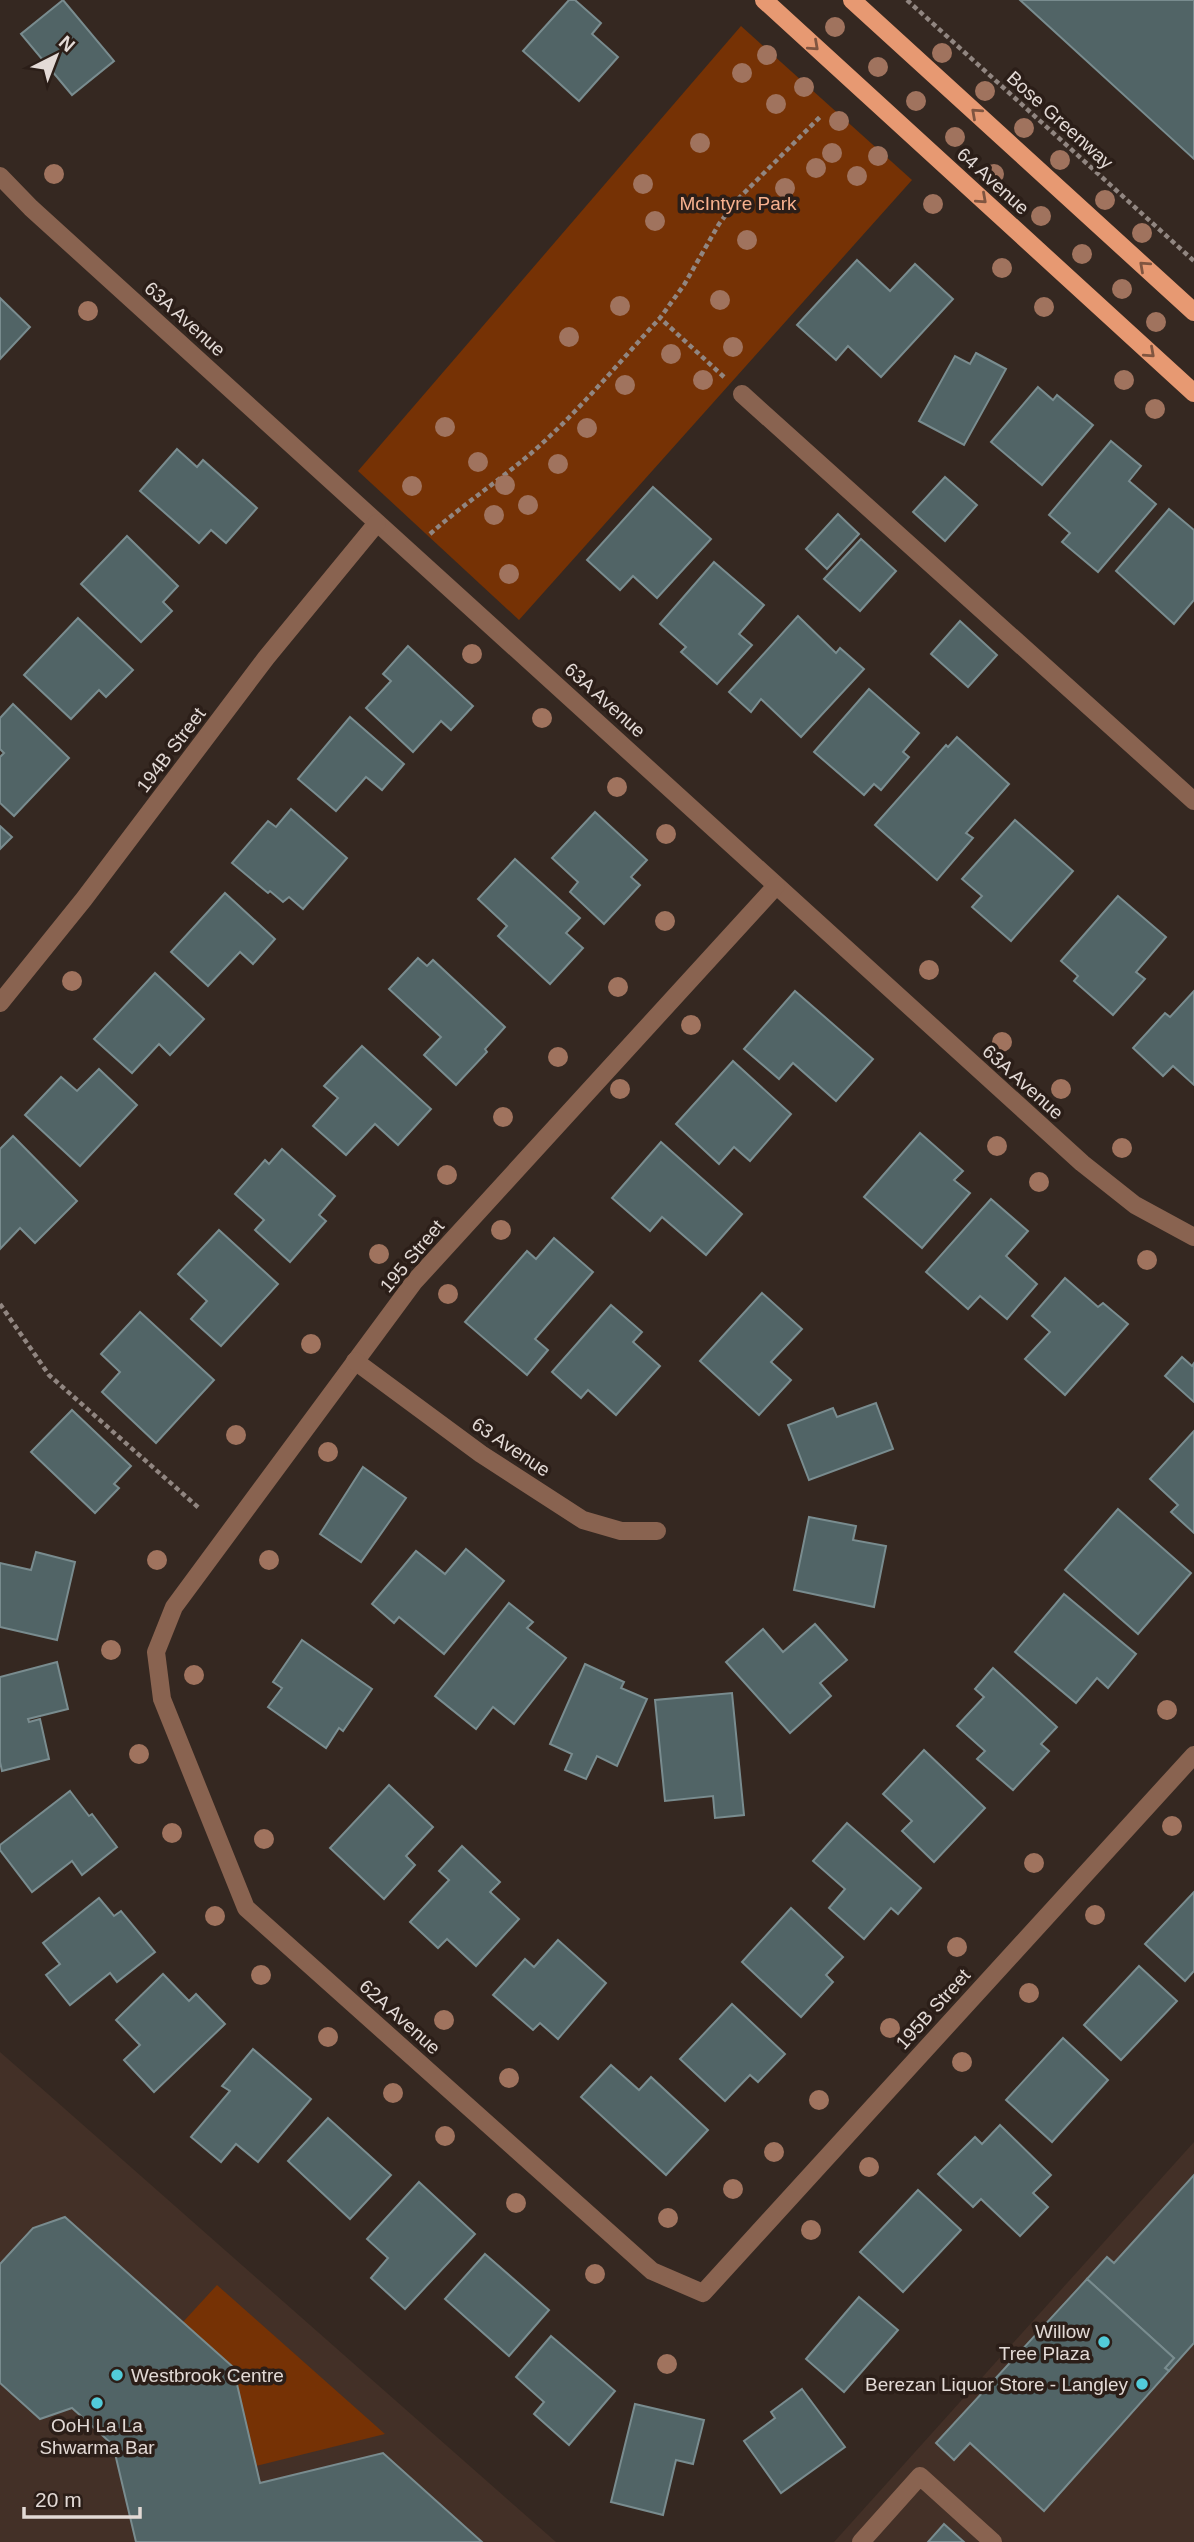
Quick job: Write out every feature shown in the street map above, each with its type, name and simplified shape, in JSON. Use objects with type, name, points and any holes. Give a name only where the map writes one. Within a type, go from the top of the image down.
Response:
[{"type":"main road","name":"64 Avenue","points":[[764,0],[1194,393]]},
{"type":"main road","name":"64 Avenue","points":[[852,0],[1194,312]]},
{"type":"street","name":"63A Avenue","points":[[0,176],[31,208],[1082,1163],[1135,1205],[1194,1237]]},
{"type":"street","points":[[742,394],[1194,802]]},
{"type":"street","name":"194B Street","points":[[0,1003],[84,899],[267,658],[377,523]]},
{"type":"street","name":"195 Street","points":[[162,1699],[156,1652],[174,1607],[414,1282],[776,886]]},
{"type":"street","name":"63 Avenue","points":[[355,1361],[481,1454],[583,1520],[621,1531],[657,1531]]},
{"type":"street","name":"62A Avenue","points":[[162,1699],[246,1908],[652,2271],[703,2293]]},
{"type":"street","name":"195B Street","points":[[703,2293],[1194,1755]]},
{"type":"street","points":[[861,2542],[920,2476],[993,2542]]},
{"type":"path","name":"Bose Greenway","points":[[908,0],[1194,261]]},
{"type":"path","points":[[430,534],[511,471],[552,434],[660,318],[737,200],[821,116]]},
{"type":"path","points":[[660,318],[742,394]]},
{"type":"path","points":[[0,1304],[49,1375],[200,1509]]},
{"type":"shaded area","name":"Westbrook Centre","points":[[0,2052],[48,2094],[556,2542],[0,2542]]},
{"type":"shaded area","name":"Willow Tree Plaza","points":[[1194,2142],[1194,2542],[834,2542]]},
{"type":"green space","name":"McIntyre Park","points":[[741,26],[912,180],[519,620],[358,471]]},
{"type":"green space","points":[[217,2285],[385,2434],[256,2466],[233,2367],[183,2322]]},
{"type":"building","points":[[63,0],[114,61],[72,95],[21,34]]},
{"type":"building","points":[[569,0],[575,0],[601,23],[592,34],[618,57],[579,101],[523,51]]},
{"type":"building","points":[[1020,0],[1194,0],[1194,159]]},
{"type":"building","points":[[857,260],[890,291],[915,264],[953,299],[881,377],[848,346],[836,360],[797,325]]},
{"type":"building","points":[[0,298],[30,327],[0,359]]},
{"type":"building","points":[[976,353],[1006,369],[964,445],[919,421],[955,356],[970,364]]},
{"type":"building","points":[[1038,387],[1053,400],[1057,395],[1093,425],[1042,485],[991,442]]},
{"type":"building","points":[[1111,441],[1141,466],[1129,481],[1156,504],[1098,572],[1062,542],[1070,533],[1049,515]]},
{"type":"building","points":[[177,449],[197,467],[203,460],[257,508],[226,543],[211,530],[199,543],[140,491]]},
{"type":"building","points":[[945,477],[977,505],[945,541],[913,512]]},
{"type":"building","points":[[653,487],[711,539],[657,598],[633,576],[620,590],[587,560]]},
{"type":"building","points":[[1169,509],[1194,530],[1194,600],[1174,624],[1116,571]]},
{"type":"building","points":[[838,514],[859,534],[827,569],[806,549]]},
{"type":"building","points":[[127,536],[178,586],[163,602],[172,611],[141,642],[81,584]]},
{"type":"building","points":[[861,539],[896,571],[860,611],[824,579]]},
{"type":"building","points":[[714,562],[764,605],[739,634],[752,645],[717,684],[681,652],[686,647],[660,624]]},
{"type":"building","points":[[798,616],[836,653],[840,648],[864,669],[801,737],[761,699],[751,712],[729,692]]},
{"type":"building","points":[[78,618],[133,670],[106,697],[99,690],[71,719],[24,675]]},
{"type":"building","points":[[960,621],[997,655],[968,687],[931,654]]},
{"type":"building","points":[[408,646],[473,706],[451,730],[441,721],[413,752],[366,708],[391,681],[383,674]]},
{"type":"building","points":[[869,689],[919,733],[903,752],[909,757],[881,790],[874,784],[864,795],[814,752]]},
{"type":"building","points":[[13,704],[69,758],[14,816],[0,803],[0,757],[4,753],[0,749],[0,718]]},
{"type":"building","points":[[350,717],[404,764],[382,790],[366,777],[336,811],[298,779]]},
{"type":"building","points":[[957,737],[1009,784],[966,833],[973,838],[937,880],[875,825],[946,745],[948,747]]},
{"type":"building","points":[[291,809],[347,858],[303,909],[289,897],[283,902],[270,891],[268,893],[232,863],[268,821],[276,827]]},
{"type":"building","points":[[595,812],[647,860],[631,877],[640,885],[604,924],[570,892],[578,882],[552,858]]},
{"type":"building","points":[[1015,820],[1073,871],[1011,941],[972,907],[982,896],[962,879]]},
{"type":"building","points":[[0,826],[12,837],[0,849]]},
{"type":"building","points":[[515,859],[580,918],[566,933],[583,948],[550,984],[498,936],[507,926],[478,899]]},
{"type":"building","points":[[225,893],[275,939],[253,964],[240,952],[208,986],[171,952]]},
{"type":"building","points":[[1118,896],[1166,937],[1136,972],[1145,979],[1113,1015],[1074,981],[1078,976],[1061,961]]},
{"type":"building","points":[[418,958],[427,966],[433,960],[505,1027],[485,1049],[487,1052],[456,1085],[424,1055],[441,1037],[389,989]]},
{"type":"building","points":[[155,973],[204,1019],[170,1055],[159,1044],[132,1073],[94,1039]]},
{"type":"building","points":[[795,991],[873,1059],[836,1101],[793,1063],[779,1079],[744,1049]]},
{"type":"building","points":[[1194,991],[1194,1085],[1173,1066],[1163,1076],[1133,1048],[1165,1013],[1170,1017]]},
{"type":"building","points":[[362,1046],[431,1109],[398,1145],[375,1124],[346,1155],[313,1126],[338,1098],[324,1086]]},
{"type":"building","points":[[733,1061],[791,1114],[750,1161],[734,1147],[719,1164],[676,1124]]},
{"type":"building","points":[[99,1069],[137,1105],[80,1166],[25,1115],[61,1077],[77,1091]]},
{"type":"building","points":[[920,1133],[963,1171],[954,1180],[970,1193],[922,1248],[864,1197]]},
{"type":"building","points":[[13,1136],[77,1201],[35,1243],[20,1228],[0,1249],[0,1149]]},
{"type":"building","points":[[661,1142],[742,1214],[706,1255],[662,1217],[650,1231],[612,1198]]},
{"type":"building","points":[[282,1149],[335,1196],[319,1215],[326,1221],[290,1262],[255,1230],[264,1220],[235,1194],[265,1160],[269,1164]]},
{"type":"building","points":[[991,1199],[1028,1231],[1006,1256],[1037,1284],[1007,1319],[980,1296],[968,1309],[926,1272]]},
{"type":"building","points":[[219,1230],[278,1284],[221,1346],[191,1319],[207,1301],[178,1274]]},
{"type":"building","points":[[554,1238],[593,1272],[535,1339],[548,1350],[527,1375],[465,1322],[527,1251],[536,1259]]},
{"type":"building","points":[[1065,1278],[1098,1307],[1103,1303],[1128,1324],[1065,1395],[1025,1359],[1050,1332],[1032,1316]]},
{"type":"building","points":[[762,1293],[802,1329],[771,1362],[791,1380],[759,1415],[700,1361]]},
{"type":"building","points":[[611,1305],[642,1332],[633,1342],[660,1366],[616,1415],[588,1390],[581,1398],[552,1372]]},
{"type":"building","points":[[140,1312],[214,1380],[156,1443],[102,1392],[120,1372],[101,1354]]},
{"type":"building","points":[[1182,1357],[1192,1366],[1194,1363],[1194,1402],[1165,1376]]},
{"type":"building","points":[[876,1403],[893,1449],[809,1480],[788,1425],[833,1408],[837,1417]]},
{"type":"building","points":[[72,1410],[131,1466],[114,1484],[119,1488],[95,1513],[31,1452]]},
{"type":"building","points":[[1194,1431],[1194,1533],[1171,1512],[1178,1505],[1150,1479]]},
{"type":"building","points":[[363,1467],[406,1498],[361,1562],[320,1534]]},
{"type":"building","points":[[1118,1509],[1191,1573],[1138,1634],[1065,1570]]},
{"type":"building","points":[[809,1517],[856,1526],[853,1540],[886,1546],[874,1607],[794,1590]]},
{"type":"building","points":[[466,1549],[504,1581],[444,1654],[399,1617],[394,1623],[372,1604],[416,1551],[445,1574]]},
{"type":"building","points":[[36,1552],[75,1562],[57,1640],[0,1627],[0,1563],[31,1570]]},
{"type":"building","points":[[1064,1594],[1136,1654],[1108,1688],[1097,1678],[1076,1703],[1015,1652]]},
{"type":"building","points":[[509,1603],[533,1622],[527,1628],[566,1658],[514,1724],[493,1707],[476,1729],[435,1696]]},
{"type":"building","points":[[815,1624],[847,1660],[820,1683],[831,1696],[790,1733],[726,1662],[763,1629],[783,1652]]},
{"type":"building","points":[[302,1640],[372,1689],[343,1731],[339,1728],[326,1748],[268,1707],[282,1688],[273,1682]]},
{"type":"building","points":[[57,1662],[68,1709],[28,1719],[29,1722],[40,1719],[49,1759],[2,1771],[0,1677]]},
{"type":"building","points":[[585,1664],[624,1682],[621,1688],[647,1699],[617,1766],[597,1756],[586,1779],[565,1770],[572,1754],[550,1744]]},
{"type":"building","points":[[993,1668],[1057,1727],[1041,1744],[1049,1751],[1013,1790],[977,1759],[985,1751],[957,1726],[984,1697],[975,1689]]},
{"type":"building","points":[[732,1693],[744,1815],[715,1818],[713,1796],[665,1801],[655,1700]]},
{"type":"building","points":[[924,1750],[985,1808],[934,1862],[902,1831],[912,1821],[883,1794]]},
{"type":"building","points":[[389,1785],[433,1827],[406,1856],[415,1865],[384,1899],[330,1848]]},
{"type":"building","points":[[70,1791],[117,1847],[82,1875],[72,1861],[32,1892],[0,1850],[0,1845]]},
{"type":"building","points":[[847,1823],[921,1888],[898,1914],[891,1908],[864,1939],[829,1908],[845,1889],[813,1861]]},
{"type":"building","points":[[462,1846],[500,1882],[490,1892],[519,1919],[476,1966],[447,1939],[438,1948],[410,1922],[449,1880],[439,1871]]},
{"type":"building","points":[[1194,1892],[1194,1971],[1185,1981],[1145,1944]]},
{"type":"building","points":[[99,1898],[114,1916],[121,1911],[155,1952],[117,1982],[110,1973],[70,2005],[46,1975],[60,1964],[43,1943]]},
{"type":"building","points":[[791,1908],[843,1957],[826,1975],[833,1982],[801,2017],[742,1962]]},
{"type":"building","points":[[558,1940],[606,1983],[558,2039],[540,2023],[533,2030],[493,1995],[525,1959],[534,1967]]},
{"type":"building","points":[[1139,1966],[1177,2001],[1121,2060],[1084,2025]]},
{"type":"building","points":[[163,1974],[189,2001],[196,1994],[225,2024],[154,2092],[124,2060],[140,2045],[116,2020]]},
{"type":"building","points":[[732,2004],[785,2054],[758,2082],[750,2075],[725,2101],[680,2059]]},
{"type":"building","points":[[1063,2038],[1108,2080],[1052,2142],[1006,2100]]},
{"type":"building","points":[[253,2049],[311,2099],[258,2162],[236,2144],[221,2162],[191,2137],[230,2091],[222,2086]]},
{"type":"building","points":[[611,2065],[639,2090],[651,2077],[708,2130],[666,2175],[581,2097]]},
{"type":"building","points":[[328,2118],[391,2175],[350,2219],[288,2161]]},
{"type":"building","points":[[1000,2125],[1051,2175],[1033,2193],[1048,2207],[1020,2236],[981,2199],[973,2207],[938,2174],[975,2137],[982,2144]]},
{"type":"building","points":[[1194,2175],[1194,2343],[1169,2371],[1165,2368],[1174,2358],[1087,2279],[1107,2257],[1114,2263]]},
{"type":"building","points":[[419,2182],[475,2234],[405,2309],[371,2278],[388,2258],[367,2239]]},
{"type":"building","points":[[918,2190],[961,2230],[903,2292],[860,2252]]},
{"type":"building","name":"Westbrook Centre","points":[[65,2217],[233,2367],[260,2483],[383,2453],[482,2542],[136,2542],[113,2445],[72,2408],[40,2419],[0,2383],[0,2264],[33,2228]]},
{"type":"building","points":[[485,2254],[549,2310],[509,2356],[445,2299]]},
{"type":"building","points":[[1087,2279],[1174,2358],[1165,2368],[1169,2371],[1044,2511],[970,2443],[954,2460],[936,2443]]},
{"type":"building","points":[[859,2297],[898,2330],[844,2392],[806,2359]]},
{"type":"building","points":[[551,2336],[615,2391],[569,2445],[534,2414],[544,2402],[516,2377]]},
{"type":"building","points":[[802,2389],[845,2447],[781,2493],[744,2441],[775,2418],[771,2412]]},
{"type":"building","points":[[635,2404],[704,2420],[693,2464],[676,2460],[663,2515],[611,2502]]},
{"type":"building","points":[[944,2524],[964,2542],[928,2542]]},
{"type":"place","name":"Willow Tree Plaza","points":[[1104,2342]]},
{"type":"place","name":"Westbrook Centre","points":[[117,2375]]},
{"type":"place","name":"Berezan Liquor Store - Langley","points":[[1142,2384]]},
{"type":"place","name":"OoH La La Shwarma Bar","points":[[97,2403]]}]
